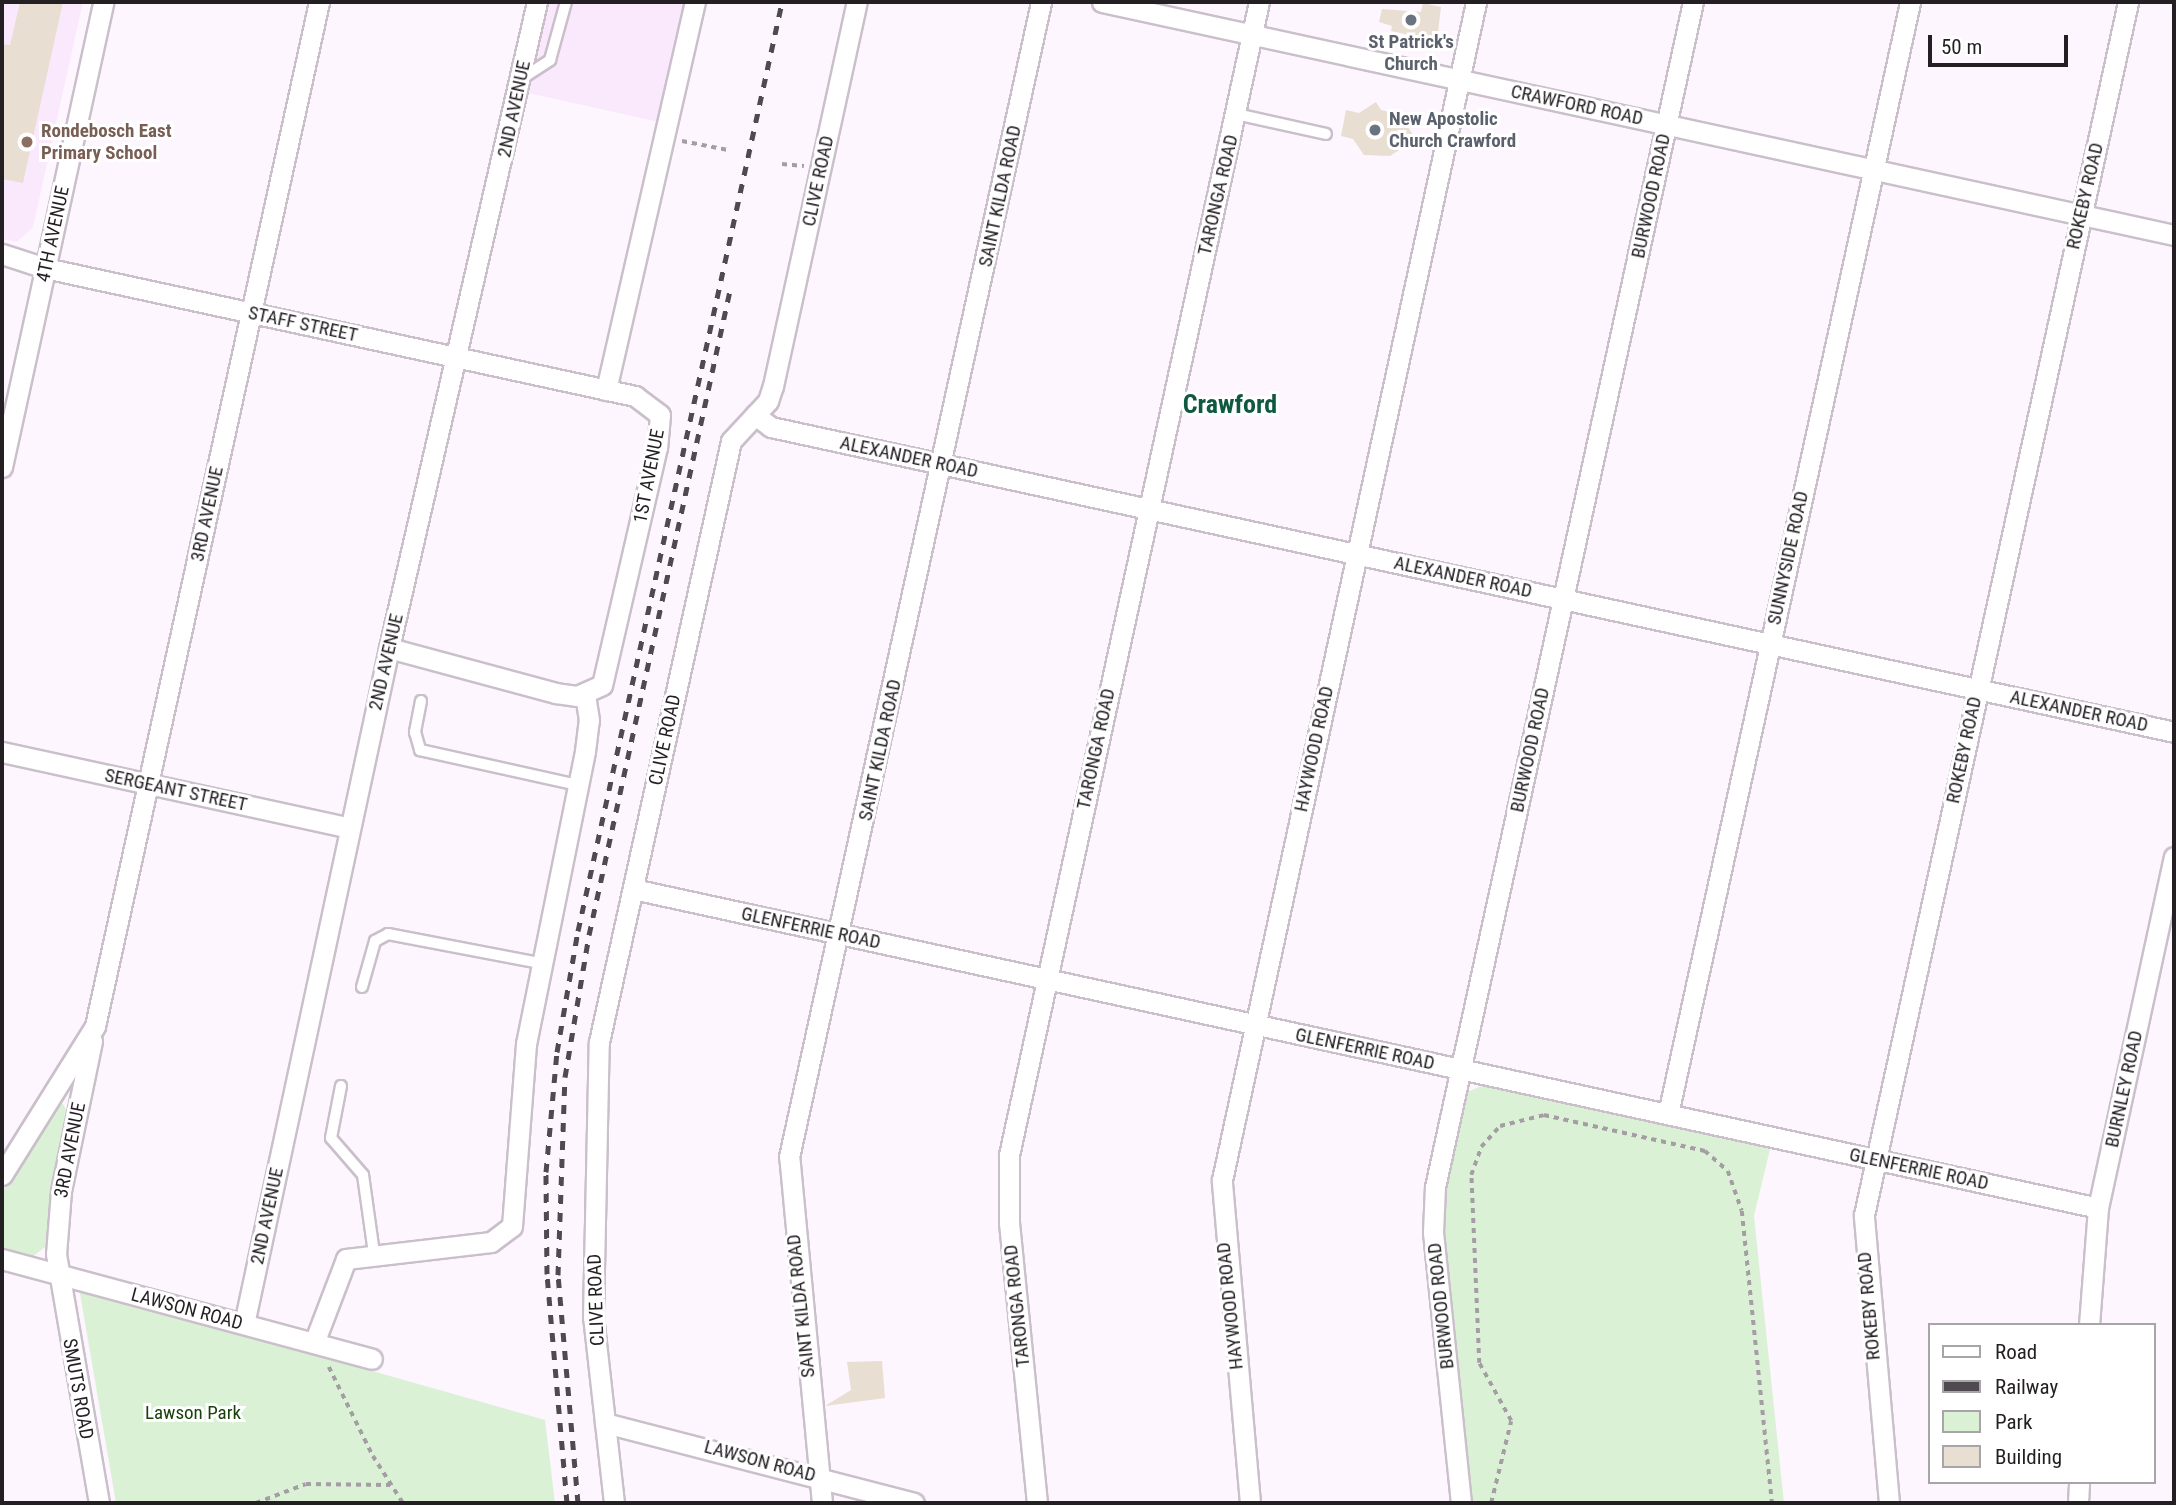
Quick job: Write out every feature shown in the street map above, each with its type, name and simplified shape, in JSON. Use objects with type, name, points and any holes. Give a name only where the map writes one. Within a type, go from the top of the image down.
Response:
[{"type":"street","name":"4TH AVENUE","points":[[2,467],[103,2]]},
{"type":"street","name":"3RD AVENUE","points":[[58,1275],[61,1191],[79,1103],[319,2]]},
{"type":"street","name":"2ND AVENUE","points":[[244,1324],[349,828],[537,2]]},
{"type":"street","points":[[606,390],[695,2]]},
{"type":"street","name":"CLIVE ROAD","points":[[614,1503],[593,1317],[595,1080],[633,889],[731,441],[735,430],[755,415],[773,386],[857,2]]},
{"type":"street","name":"SAINT KILDA ROAD","points":[[822,1503],[788,1168],[1041,2]]},
{"type":"street","name":"CRAWFORD ROAD","points":[[1102,2],[2174,235]]},
{"type":"street","name":"TARONGA ROAD","points":[[1037,1503],[1007,1184],[1046,979],[1259,2]]},
{"type":"street","name":"HAYWOOD ROAD","points":[[1250,1503],[1221,1208],[1253,1024],[1476,2]]},
{"type":"street","name":"BURWOOD ROAD","points":[[1461,1503],[1433,1216],[1460,1069],[1693,2]]},
{"type":"street","name":"SUNNYSIDE ROAD","points":[[1668,1114],[1910,2]]},
{"type":"street","name":"ROKEBY ROAD","points":[[1889,1503],[1862,1234],[1874,1159],[2128,2]]},
{"type":"street","name":"STAFF STREET","points":[[2,254],[45,268],[606,390]]},
{"type":"street","name":"1ST AVENUE","points":[[585,694],[608,674],[659,431],[660,415],[648,403],[606,390]]},
{"type":"street","name":"ALEXANDER ROAD","points":[[755,415],[771,427],[2174,732]]},
{"type":"street","points":[[320,1345],[339,1265],[374,1253],[491,1242],[512,1226],[526,1044],[589,720],[585,694],[556,693],[389,648]]},
{"type":"street","name":"SERGEANT STREET","points":[[2,752],[349,828]]},
{"type":"street","name":"BURNLEY ROAD","points":[[2089,1323],[2098,1208],[2174,857]]},
{"type":"street","name":"GLENFERRIE ROAD","points":[[633,889],[2098,1208]]},
{"type":"street","name":"3RD AVENUE","points":[[2,1175],[95,1026]]},
{"type":"street","points":[[53,1094],[79,1103]]},
{"type":"street","name":"LAWSON ROAD","points":[[2,1259],[372,1359]]},
{"type":"street","name":"SMUTS ROAD","points":[[58,1275],[99,1503]]},
{"type":"street","name":"LAWSON ROAD","points":[[605,1423],[914,1503]]},
{"type":"street","points":[[2078,1503],[2079,1484]]},
{"type":"lane","points":[[521,79],[550,60],[566,2]]},
{"type":"lane","points":[[1236,114],[1326,134]]},
{"type":"lane","points":[[421,701],[415,732],[420,750],[578,785]]},
{"type":"lane","points":[[362,987],[374,941],[388,934],[540,963]]},
{"type":"lane","points":[[341,1086],[331,1138],[363,1175],[374,1253]]},
{"type":"path","points":[[664,137],[728,150]]},
{"type":"path","points":[[782,164],[790,166]]},
{"type":"path","points":[[1491,1503],[1511,1421],[1479,1363],[1471,1175],[1481,1147],[1500,1126],[1544,1115],[1705,1151],[1728,1171],[1742,1211],[1772,1503]]},
{"type":"path","points":[[320,1345],[351,1415],[403,1503]]},
{"type":"path","points":[[256,1503],[306,1484],[391,1485]]},
{"type":"shaded area","name":"Rondebosch East Primary School","points":[[2,2],[83,2],[33,227],[17,242],[2,239]]},
{"type":"shaded area","points":[[537,2],[695,2],[668,124],[519,91]]},
{"type":"green space","points":[[1486,1084],[1771,1145],[1754,1216],[1784,1503],[1470,1503],[1442,1201],[1465,1093]]},
{"type":"green space","points":[[63,1104],[68,1113],[45,1247],[31,1258],[2,1250],[2,1192],[56,1105]]},
{"type":"green space","name":"Lawson Park","points":[[79,1288],[545,1420],[555,1503],[116,1503]]},
{"type":"building","points":[[20,2],[63,2],[23,183],[2,179],[2,44],[10,45]]},
{"type":"building","name":"St Patrick's Church","points":[[1423,3],[1441,7],[1437,41],[1391,31],[1392,26],[1379,22],[1382,9],[1421,12]]},
{"type":"building","name":"New Apostolic Church Crawford","points":[[1376,102],[1381,110],[1399,114],[1412,133],[1410,143],[1390,156],[1364,155],[1353,139],[1341,136],[1346,110],[1359,113]]},
{"type":"building","points":[[882,1361],[885,1398],[825,1406],[851,1390],[847,1362]]},
{"type":"railway","points":[[567,1503],[547,1274],[546,1172],[557,1052],[578,931],[782,2]]},
{"type":"railway","points":[[578,1503],[558,1275],[565,1077],[589,935],[731,286]]},
{"type":"place","name":"St Patrick's Church","points":[[1411,20]]},
{"type":"place","name":"New Apostolic Church Crawford","points":[[1375,130]]},
{"type":"place","name":"Rondebosch East Primary School","points":[[27,142]]},
{"type":"district","name":"Crawford","points":[[1230,405]]}]
